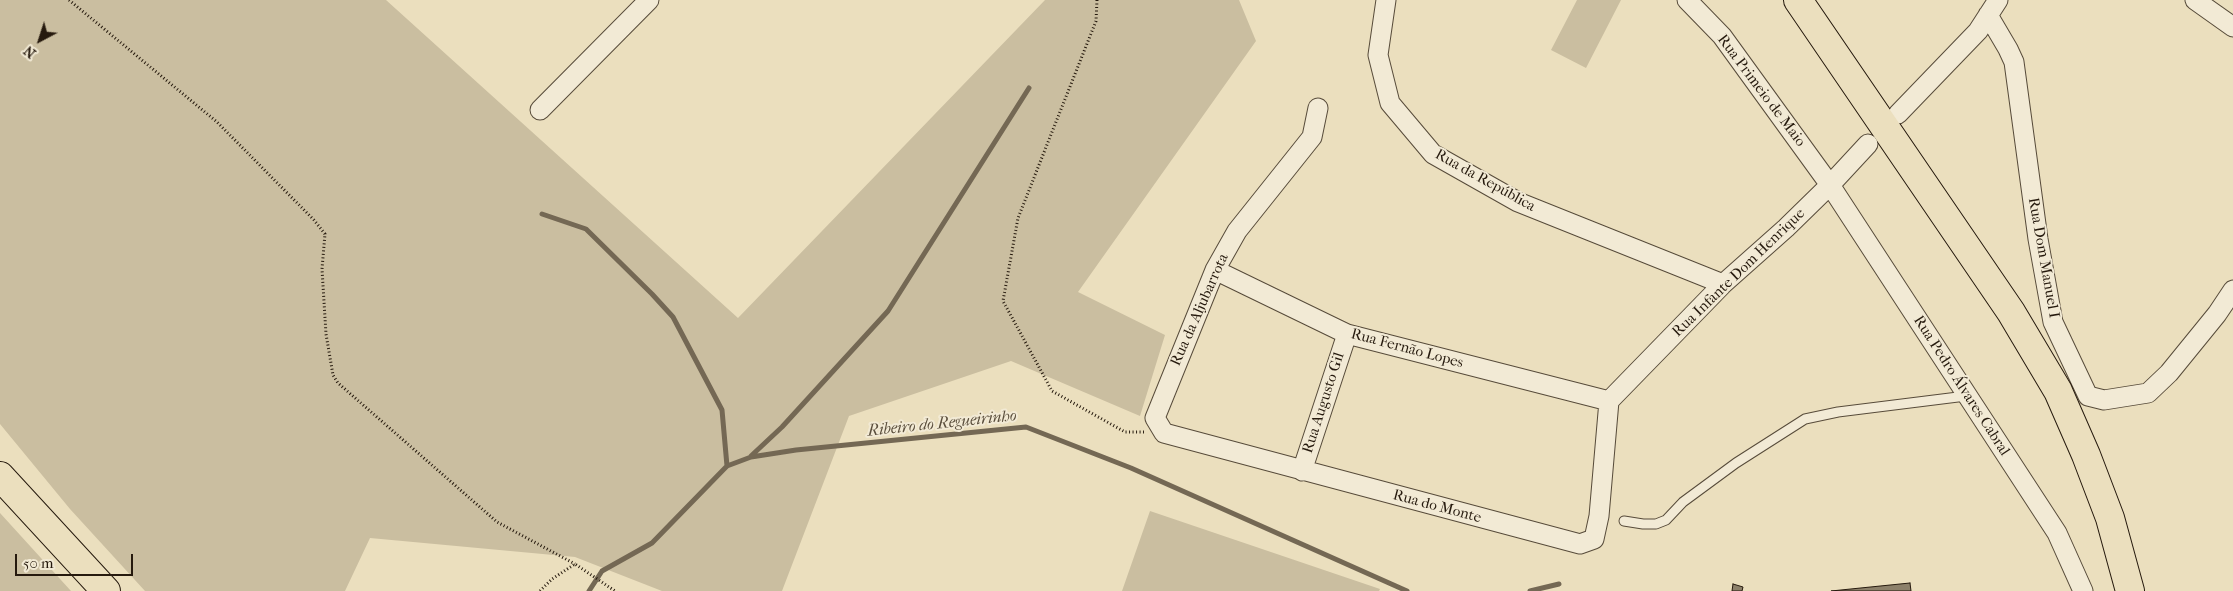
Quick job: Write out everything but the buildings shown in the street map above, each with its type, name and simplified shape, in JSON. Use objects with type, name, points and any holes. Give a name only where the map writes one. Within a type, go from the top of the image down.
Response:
[{"type":"main road","points":[[1785,0],[2002,317],[2046,398],[2076,460],[2099,520],[2118,591]]},
{"type":"main road","points":[[1798,0],[2011,312],[2058,391],[2110,518],[2130,591]]},
{"type":"main road","points":[[0,476],[106,591]]},
{"type":"street","points":[[540,110],[649,0]]},
{"type":"street","name":"Rua da República","points":[[1386,0],[1378,55],[1390,103],[1433,154],[1518,202],[1723,284]]},
{"type":"street","name":"Rua Primeio de Maio","points":[[1686,0],[1722,36],[1830,185]]},
{"type":"street","points":[[2195,0],[2233,27]]},
{"type":"street","points":[[1898,114],[1978,31],[1993,8]]},
{"type":"street","name":"Rua Dom Manuel I","points":[[1993,8],[2014,62],[2038,239],[2052,322],[2088,396],[2104,400],[2148,393],[2169,373],[2233,290]]},
{"type":"street","name":"Rua da Aljubarrota","points":[[1160,426],[1215,270],[1238,231],[1312,137],[1318,108]]},
{"type":"street","name":"Rua Infante Dom Henrique","points":[[1609,402],[1723,284],[1786,228],[1868,144]]},
{"type":"street","name":"Rua Pedro Álvares Cabral","points":[[1830,185],[2057,533],[2083,591]]},
{"type":"street","name":"Rua Fernão Lopes","points":[[1215,270],[1346,334],[1609,402]]},
{"type":"street","name":"Rua Augusto Gil","points":[[1302,471],[1346,334]]},
{"type":"street","name":"Rua do Monte","points":[[1160,426],[1302,471],[1580,544],[1594,539],[1599,516],[1609,402]]},
{"type":"lane","points":[[1624,521],[1656,524],[1666,520],[1683,502],[1736,463],[1805,419],[1838,412],[1966,396]]},
{"type":"path","points":[[69,0],[217,122],[314,220],[324,234],[322,269],[326,334],[333,375],[338,383],[497,522],[575,564],[615,591]]},
{"type":"path","points":[[1096,0],[1096,22],[1018,218],[1003,301],[1052,391],[1125,432],[1160,426]]},
{"type":"path","points":[[540,591],[552,579],[575,564]]},
{"type":"shaded area","points":[[0,0],[386,0],[738,318],[1045,0],[1239,0],[1256,41],[1078,292],[1165,335],[1140,416],[1011,361],[849,416],[782,591],[662,591],[575,557],[370,538],[345,591],[145,591],[70,509],[0,424]]},
{"type":"shaded area","points":[[1577,0],[1621,0],[1586,68],[1551,50]]},
{"type":"shaded area","points":[[1150,511],[1380,589],[1379,591],[1122,591]]},
{"type":"shaded area","points":[[0,513],[71,591],[0,591]]},
{"type":"waterway","points":[[751,456],[782,427],[888,311],[1029,88]]},
{"type":"waterway","points":[[542,214],[586,229],[673,317],[722,410],[727,466]]},
{"type":"waterway","name":"Ribeiro do Regueirinho","points":[[589,591],[602,571],[652,543],[727,466],[751,457],[796,450],[1026,427],[1131,468],[1407,591]]},
{"type":"waterway","name":"Ribeiro do Regueirinho","points":[[1530,591],[1559,584]]}]
